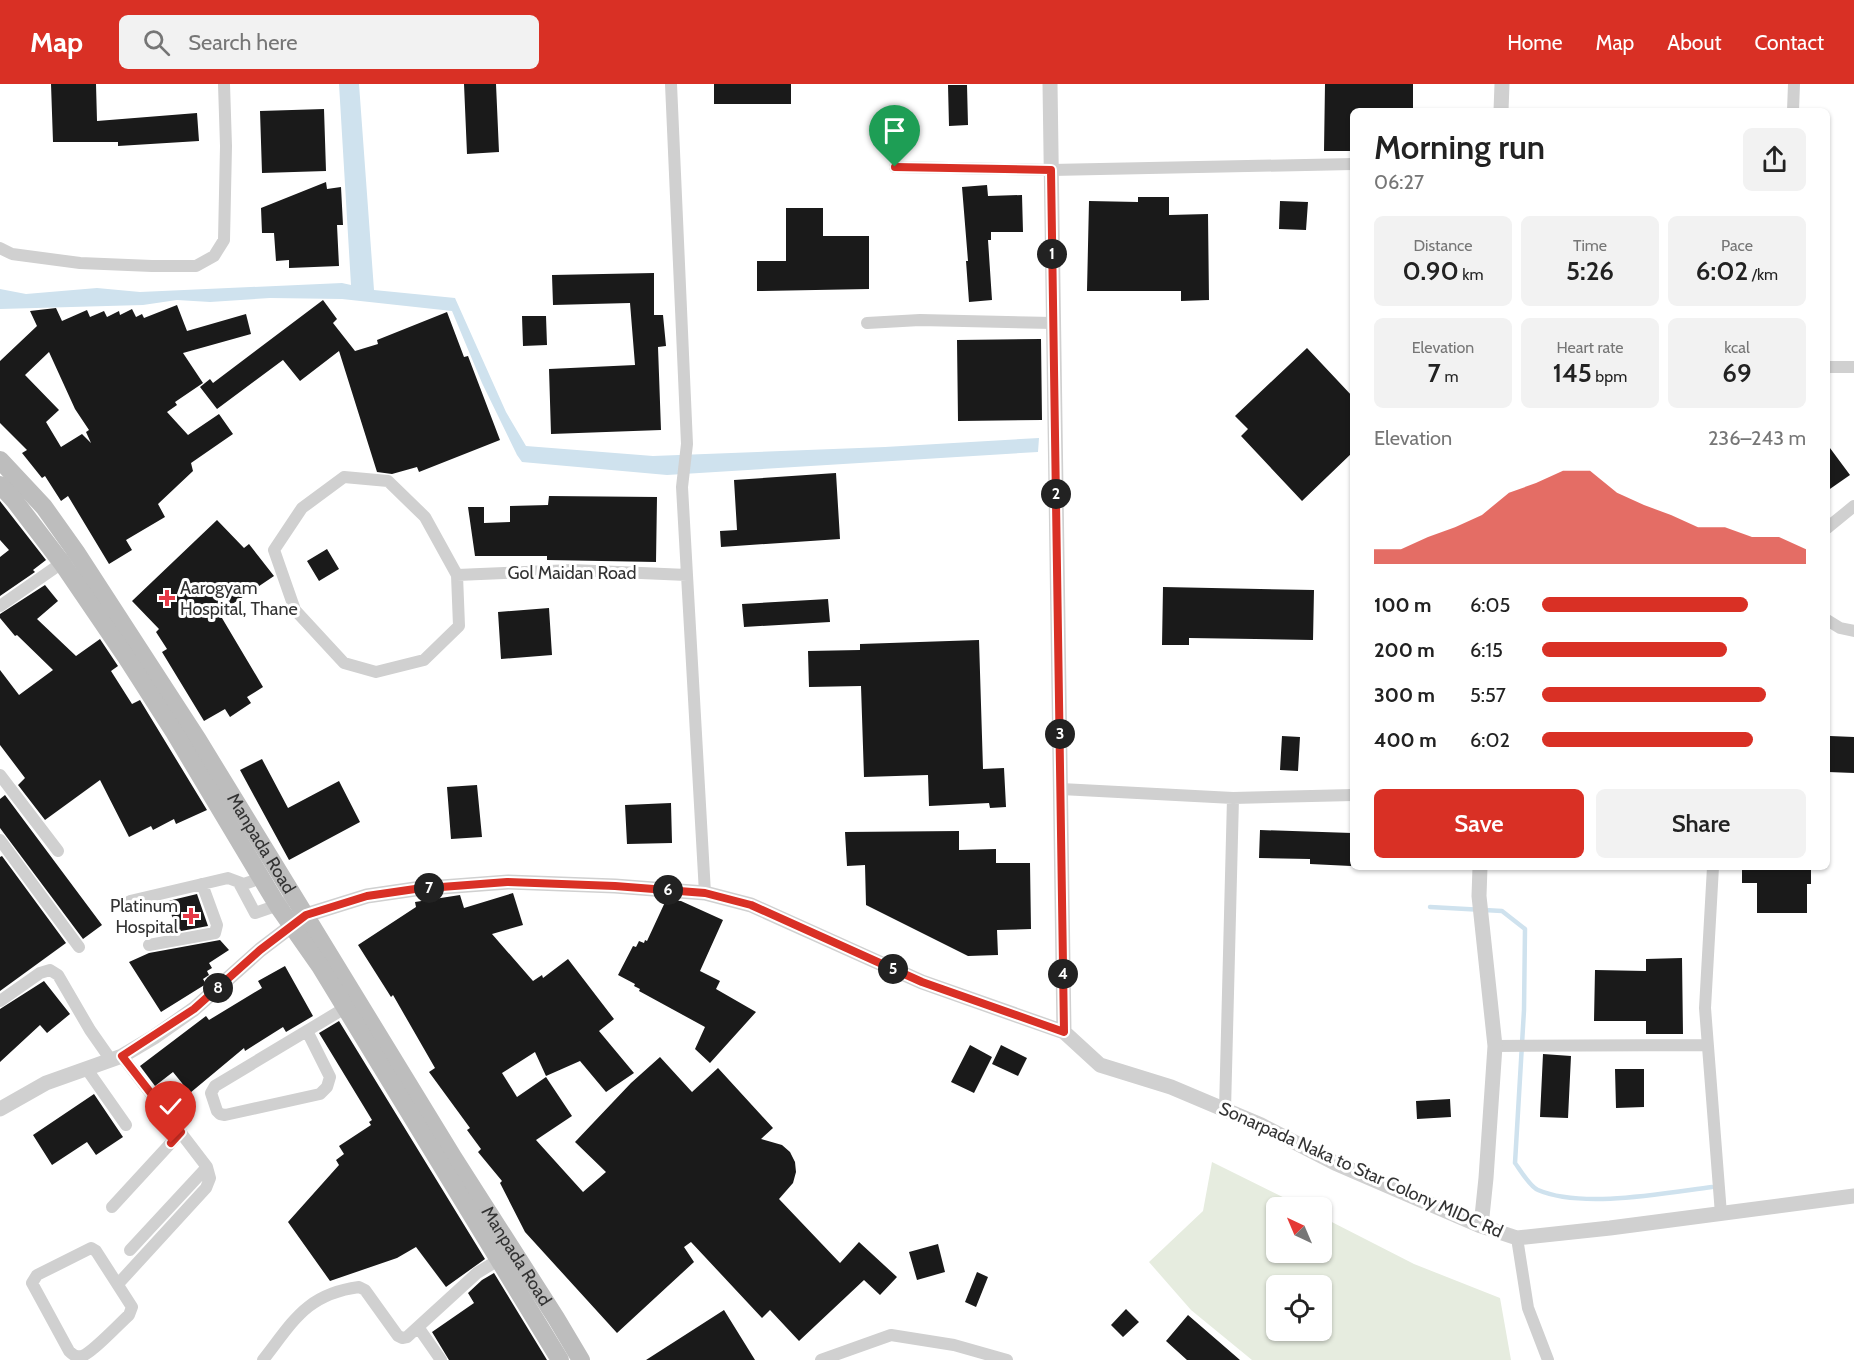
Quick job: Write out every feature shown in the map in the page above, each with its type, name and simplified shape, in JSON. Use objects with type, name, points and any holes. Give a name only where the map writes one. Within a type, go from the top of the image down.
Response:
[{"type":"main road","name":"Manpada Road","points":[[0,460],[44,507],[69,557],[133,653],[228,806],[295,897],[369,1035],[446,1161],[506,1256],[581,1360]]},
{"type":"main road","name":"Manpada Road","points":[[0,485],[69,557]]},
{"type":"main road","name":"Manpada Road","points":[[228,806],[261,878],[278,906],[320,966],[345,1008],[369,1035]]},
{"type":"main road","name":"Manpada Road","points":[[506,1256],[560,1360]]},
{"type":"street","points":[[0,248],[12,254],[80,263],[152,267],[196,266],[214,256],[224,240],[226,146],[224,84]]},
{"type":"street","points":[[671,84],[687,444],[682,487],[705,893]]},
{"type":"street","points":[[0,1108],[46,1083],[117,1058],[194,1009],[260,950],[306,915],[367,896],[415,889],[507,882],[615,886],[705,893],[751,905],[922,982],[1064,1032],[1050,84]]},
{"type":"street","points":[[1501,108],[1502,84]]},
{"type":"street","points":[[1793,108],[1794,84]]},
{"type":"street","points":[[895,167],[1051,170],[1350,165]]},
{"type":"street","points":[[867,324],[920,321],[1053,323]]},
{"type":"street","points":[[1830,367],[1854,367]]},
{"type":"street","points":[[344,477],[388,481],[426,517],[457,575],[459,626],[424,660],[376,672],[344,663],[295,610],[274,550],[302,508],[344,477]]},
{"type":"street","points":[[1830,526],[1854,506]]},
{"type":"street","points":[[0,606],[69,557]]},
{"type":"street","name":"Gol Maidan Road","points":[[457,575],[572,570],[687,575]]},
{"type":"street","points":[[1830,622],[1840,628],[1854,631]]},
{"type":"street","points":[[0,775],[58,851]]},
{"type":"street","points":[[1061,789],[1233,798],[1350,795]]},
{"type":"street","points":[[1225,1110],[1233,798]]},
{"type":"street","points":[[0,840],[79,946]]},
{"type":"street","points":[[1480,870],[1480,910],[1495,1046],[1481,1226]]},
{"type":"street","points":[[1713,870],[1705,1008],[1721,1214]]},
{"type":"street","points":[[130,901],[228,878],[244,884],[261,878]]},
{"type":"street","points":[[239,883],[255,912],[278,906],[295,897]]},
{"type":"street","points":[[149,945],[215,933],[217,925],[202,884]]},
{"type":"street","points":[[0,1001],[39,973],[50,970],[58,975],[90,1030],[181,1132],[207,1167],[210,1178],[206,1188],[118,1284]]},
{"type":"street","points":[[307,1031],[330,1077],[327,1087],[320,1094],[220,1114],[211,1093],[215,1086],[345,1008]]},
{"type":"street","name":"Sonarpada Naka to Star Colony MIDC Rd","points":[[1064,1032],[1100,1065],[1171,1087],[1261,1125],[1335,1162],[1481,1226],[1517,1238],[1854,1196]]},
{"type":"street","points":[[1495,1046],[1708,1044]]},
{"type":"street","points":[[86,1068],[126,1125]]},
{"type":"street","points":[[111,1207],[181,1132]]},
{"type":"street","points":[[130,1250],[207,1167]]},
{"type":"street","points":[[1517,1238],[1528,1308],[1548,1360]]},
{"type":"street","points":[[91,1248],[96,1251],[118,1284],[132,1305],[131,1313],[88,1353],[73,1356],[32,1283],[37,1275],[91,1248]]},
{"type":"street","points":[[263,1360],[307,1306],[322,1296],[350,1288],[359,1287],[365,1290],[398,1336],[402,1338],[418,1327],[477,1273],[506,1256]]},
{"type":"street","points":[[418,1327],[441,1360]]},
{"type":"street","points":[[821,1360],[891,1335],[954,1345],[1007,1360]]},
{"type":"shaded area","points":[[1212,1162],[1283,1197],[1266,1197],[1266,1263],[1332,1263],[1332,1222],[1414,1264],[1500,1298],[1511,1360],[1252,1360],[1191,1310],[1149,1262],[1203,1211]]},
{"type":"water","points":[[339,84],[359,84],[374,290],[455,298],[506,412],[526,446],[653,456],[885,447],[1039,438],[1038,452],[667,475],[522,462],[482,383],[452,311],[342,299],[270,298],[210,302],[177,300],[143,305],[0,309],[0,289],[26,294],[97,288],[140,292],[342,283],[351,285]]},
{"type":"building","points":[[51,84],[96,84],[97,121],[197,113],[199,141],[118,146],[118,142],[53,142]]},
{"type":"building","points":[[464,84],[496,84],[499,152],[467,154]]},
{"type":"building","points":[[714,84],[791,84],[791,104],[714,104]]},
{"type":"building","points":[[1325,84],[1413,84],[1413,108],[1350,108],[1350,151],[1324,151]]},
{"type":"building","points":[[948,85],[967,85],[968,125],[949,126]]},
{"type":"building","points":[[324,109],[326,171],[262,173],[260,111]]},
{"type":"building","points":[[326,182],[327,189],[341,187],[343,225],[337,225],[339,266],[289,268],[289,260],[276,261],[274,233],[262,233],[261,208]]},
{"type":"building","points":[[987,185],[988,196],[1022,195],[1023,232],[991,232],[991,240],[988,240],[992,300],[969,302],[962,187]]},
{"type":"building","points":[[1138,197],[1169,197],[1169,215],[1208,214],[1209,300],[1181,301],[1181,291],[1087,291],[1089,201],[1138,202]]},
{"type":"building","points":[[1280,201],[1308,202],[1306,230],[1279,229]]},
{"type":"building","points":[[786,208],[823,208],[823,236],[869,236],[869,289],[757,291],[757,261],[786,261]]},
{"type":"building","points":[[654,273],[654,315],[663,315],[666,346],[658,347],[661,430],[551,434],[549,369],[635,365],[630,303],[553,305],[552,275]]},
{"type":"building","points":[[323,300],[337,319],[333,323],[355,351],[378,344],[377,340],[447,312],[464,357],[468,356],[500,440],[419,472],[417,467],[392,474],[377,472],[339,351],[300,381],[283,360],[217,409],[200,387],[210,379],[213,383]]},
{"type":"building","points":[[177,305],[187,331],[246,314],[251,334],[183,353],[203,383],[175,402],[177,405],[167,412],[188,435],[219,414],[233,434],[191,463],[193,471],[158,504],[165,517],[126,540],[132,550],[109,564],[68,496],[61,501],[45,476],[42,478],[22,453],[27,450],[0,423],[0,361],[37,326],[30,311],[56,308],[62,321],[87,310],[90,317],[104,311],[107,317],[119,311],[120,315],[132,309],[136,317],[142,314],[144,318]],"holes":[[[49,352],[75,409],[89,430],[86,432],[91,443],[82,434],[61,447],[46,422],[59,410],[25,375]]]},
{"type":"building","points":[[522,316],[546,316],[547,345],[523,346]]},
{"type":"building","points":[[1041,339],[1042,420],[958,421],[957,340]]},
{"type":"building","points":[[1307,348],[1350,394],[1350,455],[1302,501],[1241,436],[1248,429],[1235,416]]},
{"type":"building","points":[[1830,448],[1850,475],[1830,489]]},
{"type":"building","points":[[836,473],[840,539],[721,547],[720,531],[737,530],[734,480]]},
{"type":"building","points":[[549,496],[657,497],[656,562],[547,560],[547,556],[475,556],[468,507],[484,507],[484,523],[510,522],[510,506],[548,505]]},
{"type":"building","points":[[0,501],[46,560],[33,570],[35,572],[0,596],[0,557],[9,550],[0,540]]},
{"type":"building","points":[[217,520],[244,548],[249,544],[274,576],[219,613],[263,687],[247,697],[251,703],[230,717],[225,709],[204,721],[162,652],[167,649],[156,632],[159,629],[132,601]]},
{"type":"building","points":[[327,549],[339,569],[319,581],[307,561]]},
{"type":"building","points":[[45,585],[58,601],[37,619],[76,656],[100,639],[118,666],[111,671],[132,704],[140,700],[207,810],[176,824],[174,819],[153,830],[151,826],[129,837],[100,780],[45,820],[18,785],[25,778],[0,745],[0,670],[19,695],[53,670],[17,635],[15,636],[0,618],[0,614]]},
{"type":"building","points":[[1163,587],[1314,590],[1313,640],[1189,638],[1189,645],[1162,645]]},
{"type":"building","points":[[828,599],[830,622],[744,627],[742,604]]},
{"type":"building","points":[[549,608],[552,655],[501,659],[498,612]]},
{"type":"building","points":[[979,640],[983,769],[1004,768],[1006,807],[990,808],[989,803],[929,806],[928,775],[864,777],[861,686],[809,687],[808,651],[860,650],[860,644]]},
{"type":"building","points":[[1282,736],[1300,737],[1298,771],[1280,770]]},
{"type":"building","points":[[1830,736],[1854,737],[1854,773],[1830,772]]},
{"type":"building","points":[[262,759],[288,808],[339,781],[360,822],[289,860],[240,770]]},
{"type":"building","points":[[477,785],[482,837],[451,839],[447,787]]},
{"type":"building","points":[[5,795],[102,925],[83,939],[0,828],[0,799]]},
{"type":"building","points":[[671,803],[672,843],[627,844],[625,805]]},
{"type":"building","points":[[1260,830],[1350,833],[1350,866],[1310,864],[1310,859],[1259,858]]},
{"type":"building","points":[[959,831],[959,850],[996,849],[996,863],[1030,863],[1031,929],[997,930],[998,955],[968,956],[866,905],[865,865],[847,866],[845,832]]},
{"type":"building","points":[[2,856],[66,943],[0,991],[0,857]]},
{"type":"building","points":[[1742,870],[1811,870],[1811,884],[1807,884],[1807,913],[1757,913],[1757,883],[1742,883]]},
{"type":"building","points":[[513,893],[523,925],[492,934],[533,981],[542,975],[543,978],[568,959],[614,1019],[599,1031],[634,1073],[606,1092],[580,1061],[546,1076],[535,1052],[502,1073],[517,1097],[546,1077],[572,1116],[536,1140],[583,1192],[606,1172],[575,1142],[631,1083],[660,1057],[692,1092],[718,1068],[773,1128],[761,1139],[782,1145],[790,1152],[795,1162],[796,1172],[793,1183],[779,1199],[840,1263],[859,1242],[897,1277],[880,1295],[864,1280],[799,1341],[770,1310],[762,1318],[691,1242],[684,1247],[694,1262],[617,1333],[525,1232],[500,1183],[502,1181],[478,1152],[481,1149],[467,1130],[470,1128],[429,1072],[435,1068],[393,995],[391,997],[358,945],[416,907],[415,902],[460,895],[464,908]]},
{"type":"building","points":[[197,894],[208,926],[176,932],[168,901]]},
{"type":"building","points":[[666,900],[681,901],[723,920],[700,971],[720,981],[716,989],[756,1012],[710,1063],[695,1049],[705,1027],[639,991],[640,989],[634,986],[635,984],[618,975],[633,946],[636,947],[639,941],[644,943],[645,940],[647,941]]},
{"type":"building","points":[[220,940],[229,950],[209,963],[212,968],[207,971],[209,975],[203,979],[206,984],[161,1012],[129,962],[149,953]]},
{"type":"building","points":[[1682,958],[1683,1034],[1646,1034],[1646,1021],[1594,1021],[1595,970],[1646,971],[1646,959]]},
{"type":"building","points":[[285,966],[313,1016],[286,1032],[283,1027],[245,1051],[244,1048],[190,1093],[173,1072],[155,1086],[140,1066],[206,1016],[209,1020],[262,988],[258,981]]},
{"type":"building","points":[[44,981],[70,1014],[47,1033],[40,1025],[0,1062],[0,1009]]},
{"type":"building","points":[[339,1021],[485,1259],[446,1287],[416,1247],[397,1258],[330,1281],[288,1222],[339,1165],[336,1160],[344,1154],[339,1146],[371,1125],[369,1122],[372,1120],[319,1033]]},
{"type":"building","points":[[970,1045],[992,1057],[974,1093],[951,1082]]},
{"type":"building","points":[[1001,1045],[1027,1058],[1018,1076],[992,1064]]},
{"type":"building","points":[[1543,1054],[1571,1056],[1568,1118],[1540,1117]]},
{"type":"building","points":[[1615,1069],[1644,1069],[1644,1107],[1616,1108]]},
{"type":"building","points":[[94,1094],[123,1137],[96,1155],[87,1142],[52,1165],[33,1135]]},
{"type":"building","points":[[1450,1099],[1451,1117],[1417,1119],[1416,1101]]},
{"type":"building","points":[[938,1244],[945,1272],[917,1280],[909,1252]]},
{"type":"building","points":[[977,1272],[988,1277],[976,1307],[965,1302]]},
{"type":"building","points":[[494,1273],[547,1360],[449,1360],[432,1332],[474,1303],[468,1293]]},
{"type":"building","points":[[1126,1309],[1139,1322],[1123,1337],[1111,1325]]},
{"type":"building","points":[[724,1310],[755,1360],[646,1360]]},
{"type":"building","points":[[1188,1315],[1240,1360],[1187,1360],[1166,1341]]},
{"type":"waterway","points":[[1430,907],[1502,911],[1525,929],[1524,1010],[1515,1163],[1532,1186],[1556,1196],[1600,1199],[1648,1196],[1712,1187]]},
{"type":"place","name":"Aarogyam Hospital, Thane","points":[[167,598]]},
{"type":"place","name":"Platinum Hospital","points":[[191,916]]},
{"type":"route","points":[[171,1143],[181,1132],[122,1056],[194,1009],[260,950],[306,915],[367,896],[415,889],[507,882],[615,886],[705,893],[751,905],[922,982],[1064,1032],[1051,170],[895,167]]}]
